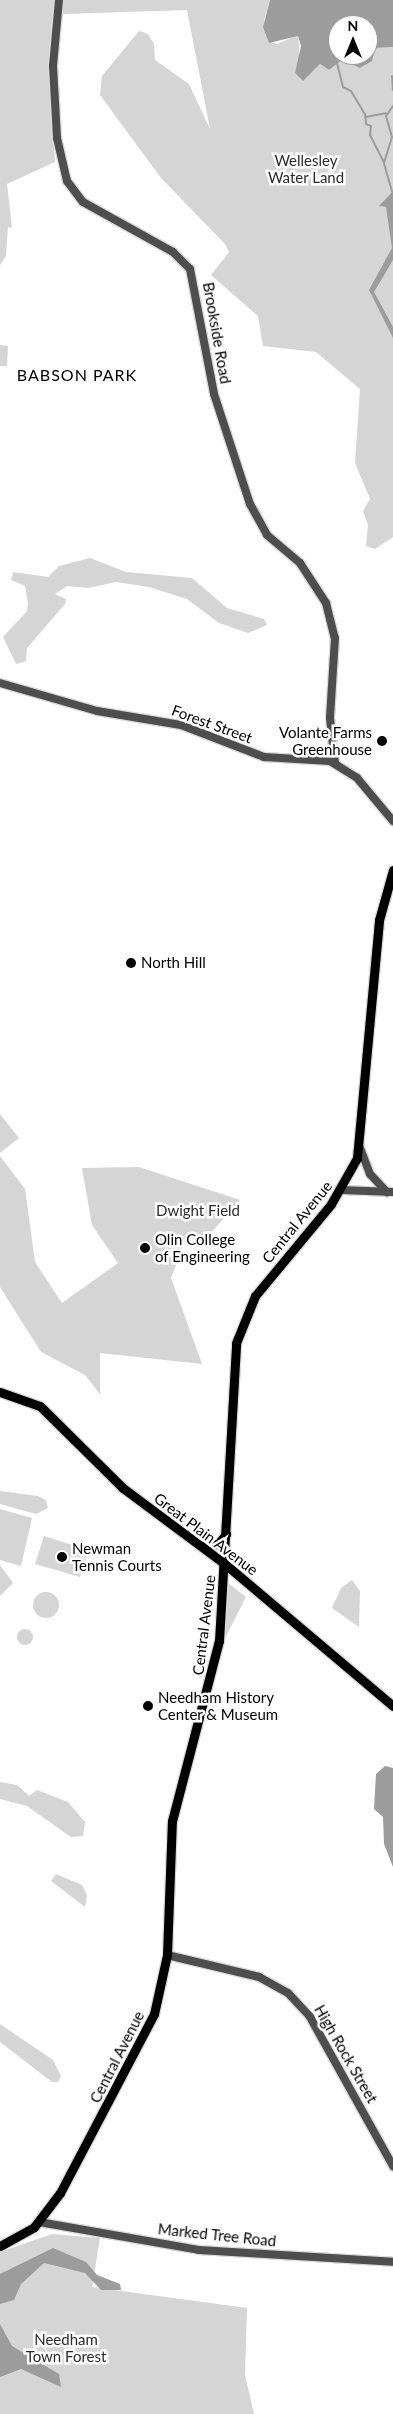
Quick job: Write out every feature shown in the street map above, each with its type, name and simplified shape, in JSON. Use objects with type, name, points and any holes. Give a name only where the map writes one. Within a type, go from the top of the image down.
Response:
[{"type":"main road","name":"Central Avenue","points":[[0,2246],[23,2236],[39,2222],[87,2146],[150,2028],[167,1955],[171,1826],[214,1672],[228,1532],[233,1362],[242,1321],[264,1283],[341,1190],[360,1148],[378,927],[393,870]]},
{"type":"main road","name":"Great Plain Avenue","points":[[0,1392],[40,1406],[123,1488],[225,1564],[393,1706]]},
{"type":"main road","points":[[199,1545],[218,1544],[228,1532]]},
{"type":"street","name":"Brookside Road","points":[[59,0],[53,66],[58,138],[67,181],[83,202],[173,252],[190,269],[214,394],[250,504],[267,536],[300,563],[326,603],[335,638],[330,718],[335,763]]},
{"type":"street","name":"Forest Street","points":[[0,682],[97,711],[181,725],[258,756],[335,763],[361,781],[393,820]]},
{"type":"street","points":[[360,1148],[368,1170],[390,1192]]},
{"type":"street","points":[[341,1190],[390,1192]]},
{"type":"street","name":"High Rock Street","points":[[167,1955],[259,1977],[288,1993],[310,2017],[393,2166]]},
{"type":"street","name":"Marked Tree Road","points":[[39,2222],[198,2250],[393,2262]]},
{"type":"green space","points":[[0,0],[56,0],[49,58],[55,162],[7,184],[12,228],[8,227],[6,256],[0,265]]},
{"type":"green space","name":"Wellesley Water Land","points":[[63,0],[270,0],[264,20],[268,41],[277,44],[298,35],[300,61],[295,73],[302,80],[320,64],[329,70],[336,65],[356,65],[362,67],[365,65],[378,65],[378,48],[393,47],[393,537],[375,549],[366,546],[368,525],[363,511],[370,499],[355,463],[360,389],[316,352],[263,346],[258,316],[211,275],[229,252],[225,244],[161,178],[100,95],[102,76],[139,31],[148,34],[154,44],[155,60],[189,84],[210,129],[187,10],[63,14]]},
{"type":"green space","points":[[0,345],[8,346],[7,366],[0,366]]},
{"type":"green space","points":[[90,558],[126,572],[192,578],[227,608],[264,619],[267,625],[248,633],[219,623],[187,599],[149,587],[116,582],[88,588],[67,586],[55,594],[66,599],[65,604],[27,648],[26,661],[16,664],[3,637],[27,611],[28,603],[25,586],[11,580],[13,572],[48,577],[59,566]]},
{"type":"green space","points":[[0,1114],[19,1138],[0,1153]]},
{"type":"green space","name":"Olin College of Engineering","points":[[0,1156],[25,1189],[35,1262],[62,1303],[118,1263],[92,1225],[82,1168],[139,1167],[240,1200],[203,1242],[188,1233],[171,1278],[202,1364],[100,1353],[100,1394],[85,1375],[41,1352],[0,1287]]},
{"type":"green space","points":[[0,1491],[38,1496],[46,1500],[48,1508],[36,1514],[0,1504]]},
{"type":"green space","points":[[0,1509],[32,1518],[21,1566],[0,1560]]},
{"type":"green space","name":"Newman Tennis Courts","points":[[44,1536],[88,1550],[80,1577],[35,1564]]},
{"type":"green space","points":[[0,1565],[13,1583],[0,1596]]},
{"type":"green space","points":[[352,1580],[360,1591],[359,1627],[332,1608],[341,1588]]},
{"type":"green space","points":[[228,1583],[246,1597],[224,1640]]},
{"type":"green space","points":[[46,1592],[55,1596],[59,1605],[55,1614],[46,1618],[37,1614],[33,1605],[37,1596]]},
{"type":"green space","points":[[22,1629],[28,1629],[33,1634],[31,1643],[22,1645],[17,1640],[17,1634]]},
{"type":"green space","points":[[0,1782],[17,1785],[29,1796],[37,1790],[68,1802],[85,1822],[83,1836],[71,1837],[27,1806],[0,1799]]},
{"type":"green space","points":[[56,1874],[82,1885],[87,1895],[85,1907],[51,1881]]},
{"type":"green space","points":[[0,2024],[53,2060],[61,2076],[58,2082],[52,2082],[0,2042]]},
{"type":"green space","name":"Needham Town Forest","points":[[52,2234],[100,2238],[92,2287],[247,2308],[245,2375],[254,2414],[0,2414],[0,2252]]},
{"type":"shaded area","points":[[270,0],[393,0],[393,47],[378,48],[378,15],[328,15],[328,65],[336,65],[329,70],[320,64],[303,81],[295,73],[301,46],[298,36],[269,43],[263,27]]},
{"type":"shaded area","points":[[353,65],[365,65],[360,68]]},
{"type":"shaded area","points":[[393,191],[393,260],[374,292],[393,327],[393,338],[369,290],[392,248],[386,207],[379,206]]},
{"type":"shaded area","points":[[385,1766],[393,1768],[393,1867],[384,1844],[383,1817],[374,1809],[376,1774]]},
{"type":"shaded area","points":[[53,2248],[86,2262],[97,2275],[120,2284],[121,2290],[101,2290],[85,2273],[44,2263],[21,2284],[14,2300],[0,2304],[0,2274]]},
{"type":"shaded area","points":[[0,2324],[12,2346],[59,2374],[61,2387],[21,2369],[0,2377]]},
{"type":"waterway","points":[[338,65],[343,87],[351,91],[365,114],[366,124],[371,126],[370,135],[383,160],[392,192]]},
{"type":"waterway","points":[[392,76],[393,90]]},
{"type":"waterway","points":[[384,163],[392,137],[386,116],[393,106]]},
{"type":"waterway","points":[[366,117],[386,113]]},
{"type":"place","name":"Volante Farms Greenhouse","points":[[382,741]]},
{"type":"place","name":"North Hill","points":[[131,963]]},
{"type":"place","name":"Olin College of Engineering","points":[[145,1248]]},
{"type":"place","name":"Newman Tennis Courts","points":[[62,1557]]},
{"type":"place","name":"Needham History Center & Museum","points":[[148,1706]]},
{"type":"district","name":"BABSON PARK","points":[[77,375]]},
{"type":"park label","name":"Dwight Field","points":[[198,1211]]}]
